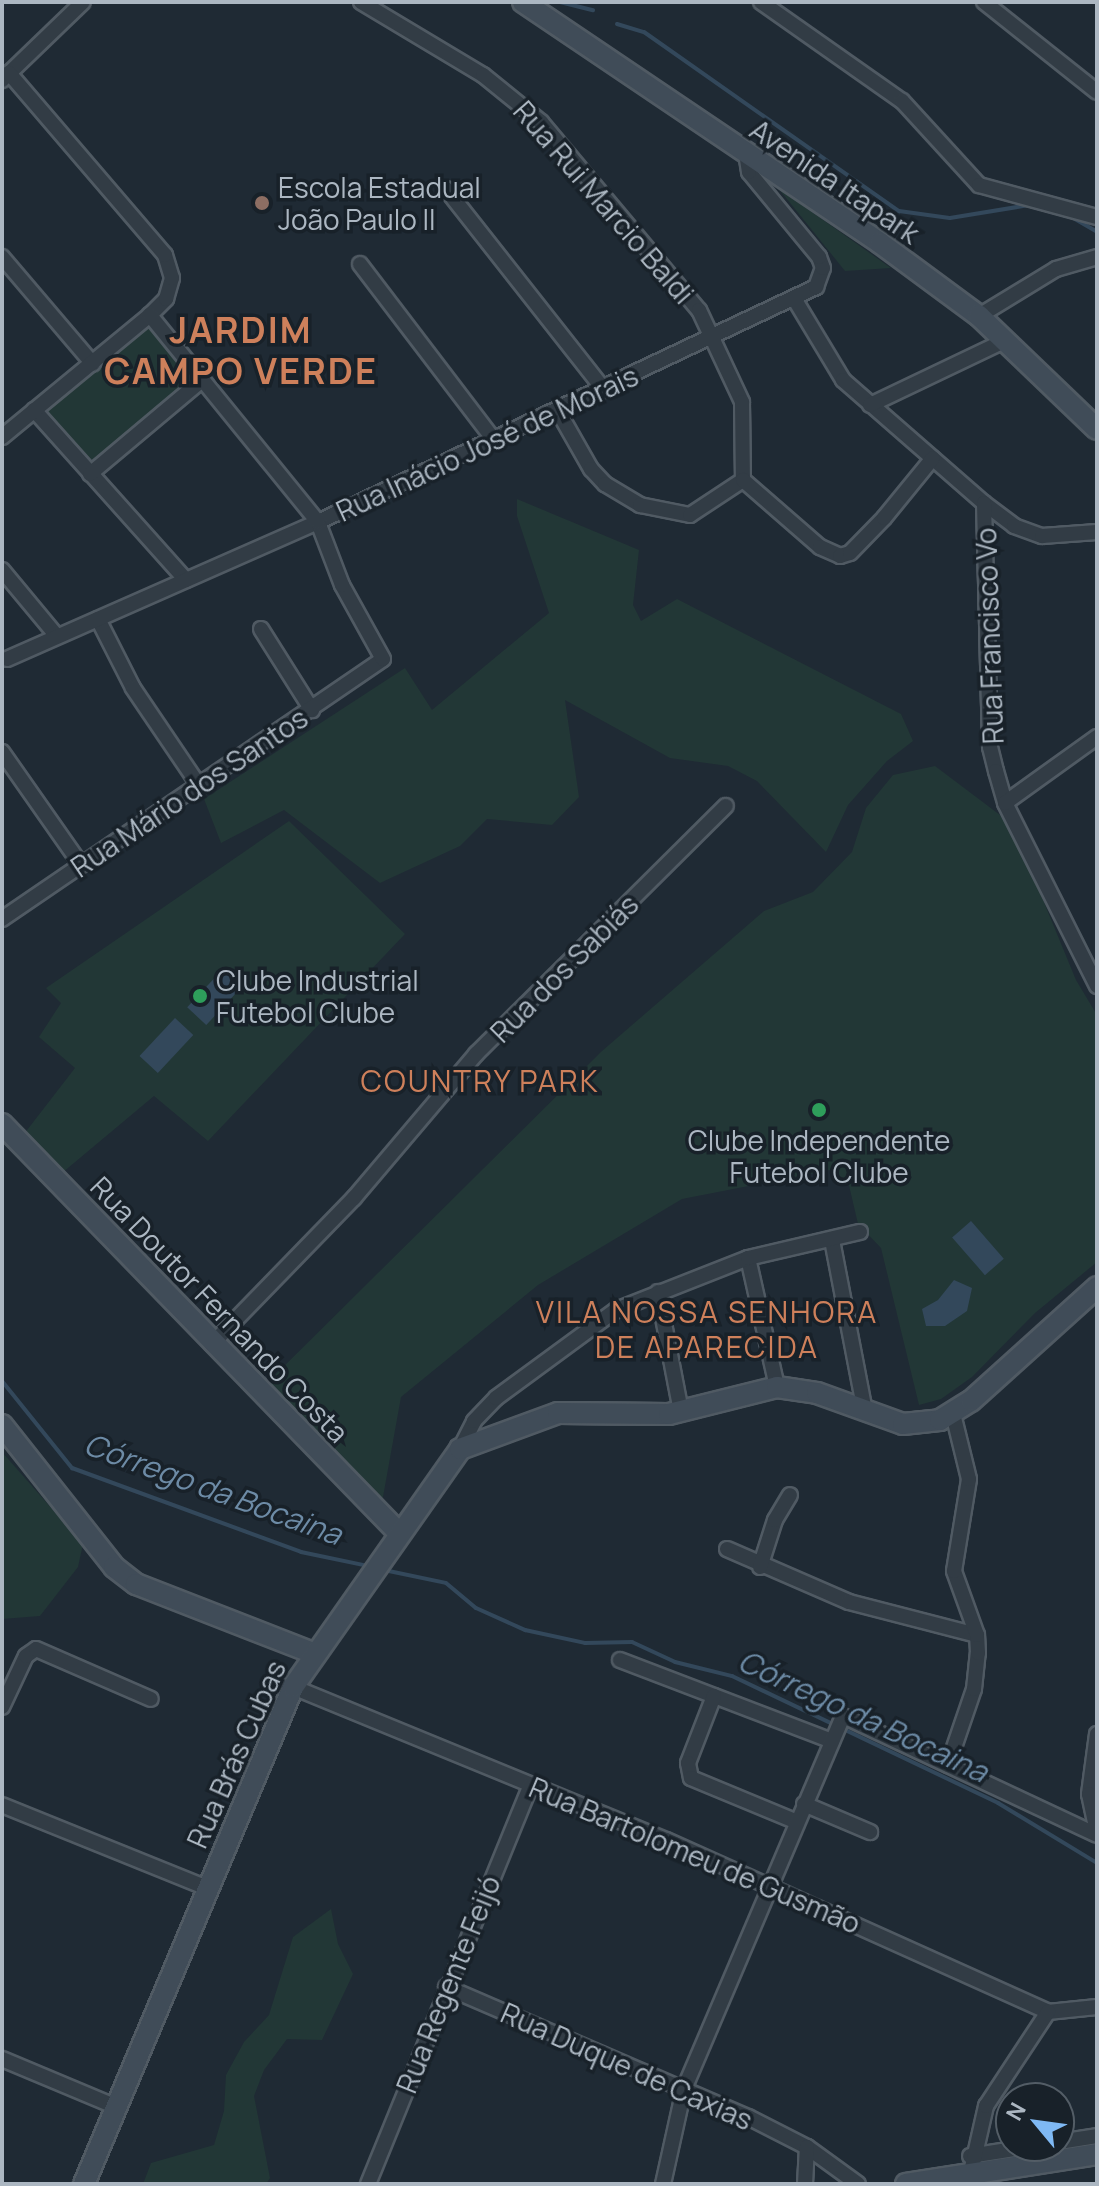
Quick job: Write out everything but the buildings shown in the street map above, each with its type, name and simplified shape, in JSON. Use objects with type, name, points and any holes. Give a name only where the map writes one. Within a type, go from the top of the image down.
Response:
[{"type":"street","points":[[2,437],[150,315],[170,288],[165,255],[6,77],[83,2]]},
{"type":"street","name":"Rua Rui Marcio Baldi","points":[[361,2],[483,75],[541,122],[699,310],[742,402],[743,480]]},
{"type":"street","name":"Avenida Itapark","points":[[523,2],[979,316],[1097,429]]},
{"type":"street","points":[[984,2],[1097,92]]},
{"type":"street","points":[[770,5],[902,101],[979,185],[1097,217]]},
{"type":"street","name":"Rua Inácio José de Morais","points":[[7,659],[318,522],[795,300],[816,287],[823,268],[749,172],[746,154]]},
{"type":"street","points":[[446,189],[604,390]]},
{"type":"street","points":[[2,257],[93,364]]},
{"type":"street","points":[[979,316],[1056,269],[1097,257]]},
{"type":"street","points":[[360,264],[494,440]]},
{"type":"street","points":[[795,300],[824,356],[870,405],[984,503],[1014,526],[1042,536],[1097,532]]},
{"type":"street","points":[[150,315],[318,522]]},
{"type":"street","points":[[870,405],[1004,341]]},
{"type":"street","points":[[90,474],[202,380]]},
{"type":"street","points":[[34,410],[186,580]]},
{"type":"street","points":[[558,411],[591,469],[605,484],[640,505],[690,515],[743,480],[820,547],[840,556],[850,553],[884,518],[933,458]]},
{"type":"street","name":"Rua Francisco Vo","points":[[984,503],[990,747],[1005,803],[1097,986]]},
{"type":"street","name":"Rua Mário dos Santos","points":[[2,919],[377,666],[382,652],[342,585],[318,522]]},
{"type":"street","points":[[2,570],[56,635]]},
{"type":"street","points":[[98,619],[133,688],[200,787]]},
{"type":"street","points":[[261,629],[312,710]]},
{"type":"street","points":[[1005,803],[1097,737]]},
{"type":"street","points":[[2,752],[81,865]]},
{"type":"street","name":"Rua dos Sabiás","points":[[212,1344],[354,1198],[476,1054],[726,806]]},
{"type":"street","name":"Rua Doutor Fernando Costa","points":[[2,1124],[396,1537]]},
{"type":"street","points":[[460,1449],[482,1411],[583,1329],[658,1292],[748,1258],[860,1232]]},
{"type":"street","points":[[832,1240],[865,1412]]},
{"type":"street","points":[[748,1258],[777,1387]]},
{"type":"street","points":[[460,1449],[505,1429],[570,1411],[681,1411],[777,1387],[817,1393],[903,1424],[953,1414],[1097,1287]]},
{"type":"street","points":[[658,1292],[681,1411]]},
{"type":"street","points":[[948,1765],[974,1689],[977,1635],[954,1571],[969,1479],[953,1414]]},
{"type":"street","points":[[2,1425],[114,1567],[136,1584],[313,1653]]},
{"type":"street","name":"Rua Brás Cubas","points":[[84,2184],[293,1687],[313,1653],[460,1449]]},
{"type":"street","points":[[760,1567],[775,1520],[790,1495]]},
{"type":"street","points":[[727,1549],[760,1567],[849,1602],[977,1635]]},
{"type":"street","points":[[4,1698],[26,1656],[42,1649],[151,1699]]},
{"type":"street","points":[[620,1660],[833,1738]]},
{"type":"street","name":"Rua Bartolomeu de Gusmão","points":[[293,1687],[771,1887],[1048,2012]]},
{"type":"street","points":[[714,1696],[688,1763],[691,1778],[797,1822]]},
{"type":"street","points":[[663,2184],[684,2089],[804,1804],[845,1718],[1097,1833]]},
{"type":"street","points":[[1097,1734],[1089,1794],[1097,1833]]},
{"type":"street","name":"Rua Regente Feijó","points":[[368,2184],[531,1785]]},
{"type":"street","points":[[804,1804],[870,1832]]},
{"type":"street","points":[[2,1805],[207,1888]]},
{"type":"street","name":"Rua Duque de Caxias","points":[[446,1987],[684,2089],[807,2147],[858,2184]]},
{"type":"street","points":[[970,2164],[986,2106],[1048,2012],[1097,2007]]},
{"type":"street","points":[[2,2059],[117,2107]]},
{"type":"street","points":[[1075,2139],[1097,2136]]},
{"type":"street","points":[[805,2184],[807,2147]]},
{"type":"street","points":[[970,2164],[1097,2154]]},
{"type":"street","points":[[906,2184],[995,2157]]},
{"type":"green space","points":[[778,188],[891,268],[845,271]]},
{"type":"green space","points":[[150,322],[198,379],[90,470],[42,413]]},
{"type":"green space","points":[[517,499],[639,550],[633,605],[641,621],[677,599],[901,714],[913,741],[887,761],[848,805],[826,852],[757,781],[728,766],[670,758],[565,700],[579,797],[552,825],[487,819],[460,846],[380,883],[284,810],[221,843],[204,799],[405,668],[432,710],[549,613],[517,516]]},
{"type":"green space","name":"Clube Independente Futebol Clube","points":[[935,766],[1000,815],[1022,849],[1076,980],[1097,1015],[1097,1262],[1035,1313],[972,1377],[941,1399],[919,1405],[881,1248],[858,1224],[848,1181],[830,1170],[682,1199],[538,1285],[401,1397],[381,1508],[266,1384],[602,1051],[764,911],[813,892],[852,852],[866,808],[893,775]]},
{"type":"green space","name":"Clube Industrial Futebol Clube","points":[[289,821],[405,934],[208,1141],[154,1096],[62,1173],[24,1134],[75,1068],[39,1037],[61,1003],[46,988]]},
{"type":"green space","points":[[2,1452],[83,1544],[78,1567],[40,1616],[2,1619]]},
{"type":"green space","points":[[331,1909],[338,1944],[353,1974],[322,2040],[287,2039],[264,2070],[254,2096],[270,2178],[266,2184],[143,2184],[151,2163],[214,2145],[224,2111],[226,2075],[244,2042],[269,2015],[293,1937]]},
{"type":"water","points":[[222,970],[241,988],[206,1025],[187,1007]]},
{"type":"water","points":[[175,1018],[193,1035],[158,1073],[140,1056]]},
{"type":"water","points":[[971,1221],[1004,1259],[985,1275],[952,1237]]},
{"type":"water","points":[[954,1280],[972,1288],[967,1311],[945,1326],[926,1326],[922,1309],[938,1300]]},
{"type":"waterway","points":[[560,2],[593,10]]},
{"type":"waterway","points":[[617,24],[644,32],[899,211],[950,218],[1029,205]]},
{"type":"waterway","points":[[1068,215],[1097,232]]},
{"type":"waterway","name":"Córrego da Bocaina","points":[[2,1381],[72,1468],[301,1552],[368,1566]]},
{"type":"waterway","name":"Córrego da Bocaina","points":[[384,1570],[446,1583],[476,1608],[525,1630],[585,1643],[632,1642],[675,1662],[732,1676],[998,1803],[1097,1863]]},
{"type":"place","name":"Escola Estadual João Paulo II","points":[[262,203]]},
{"type":"place","name":"Clube Industrial Futebol Clube","points":[[200,996]]},
{"type":"place","name":"Clube Independente Futebol Clube","points":[[819,1110]]},
{"type":"district","name":"JARDIM CAMPO VERDE","points":[[241,350]]},
{"type":"district","name":"COUNTRY PARK","points":[[480,1081]]},
{"type":"district","name":"VILA NOSSA SENHORA DE APARECIDA","points":[[707,1329]]}]
